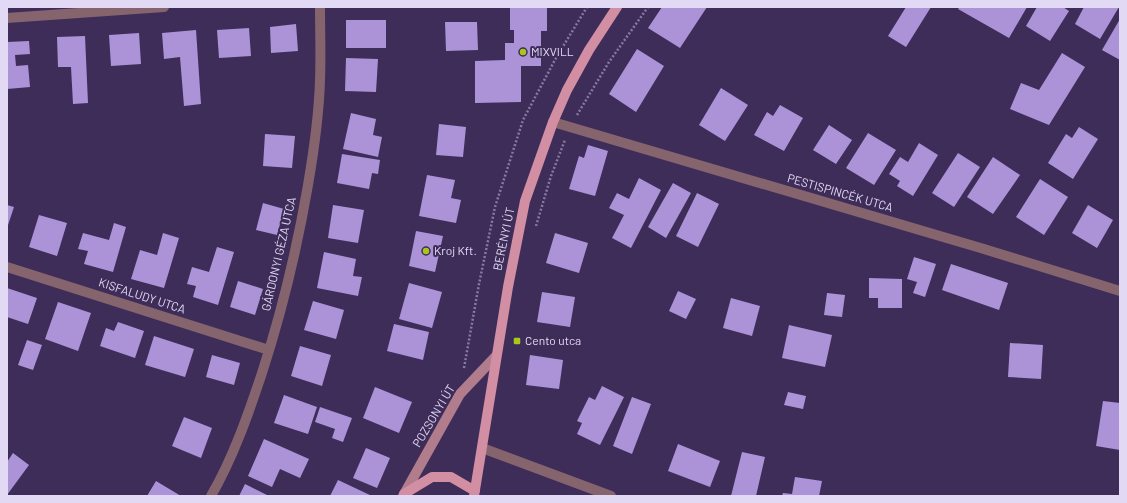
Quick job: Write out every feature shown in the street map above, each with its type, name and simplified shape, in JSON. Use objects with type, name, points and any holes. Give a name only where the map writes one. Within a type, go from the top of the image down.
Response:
[{"type":"main road","name":"BERÉNYI ÚT","points":[[474,494],[509,279],[525,201],[553,122],[567,90],[589,50],[617,7]]},
{"type":"main road","points":[[404,495],[432,477],[451,477],[474,494]]},
{"type":"street","points":[[7,18],[164,7]]},
{"type":"street","name":"GÁRDONYI GÉZA UTCA","points":[[211,496],[236,445],[252,401],[281,312],[294,259],[316,129],[320,80],[320,7]]},
{"type":"street","name":"PESTISPINCÉK UTCA","points":[[553,122],[984,249],[1120,291]]},
{"type":"street","name":"KISFALUDY UTCA","points":[[7,267],[269,350]]},
{"type":"street","name":"POZSONYI ÚT","points":[[404,495],[460,394],[496,356]]},
{"type":"street","points":[[482,448],[611,496]]},
{"type":"path","points":[[460,394],[479,284],[495,207],[523,120],[556,58],[587,7]]},
{"type":"path","points":[[536,228],[551,176],[570,127],[609,62],[648,7]]},
{"type":"building","points":[[662,7],[707,7],[680,48],[648,28]]},
{"type":"building","points":[[906,7],[931,7],[906,47],[888,36]]},
{"type":"building","points":[[960,7],[1027,7],[1009,38],[958,9]]},
{"type":"building","points":[[1037,7],[1063,7],[1069,11],[1050,41],[1026,26]]},
{"type":"building","points":[[1084,7],[1119,7],[1100,39],[1075,24]]},
{"type":"building","name":"MIXVILL","points":[[510,8],[547,8],[547,31],[541,31],[541,66],[521,66],[521,102],[475,103],[475,61],[505,60],[505,43],[514,43],[514,30],[510,30]]},
{"type":"building","points":[[1120,19],[1120,60],[1102,50]]},
{"type":"building","points":[[346,20],[386,20],[386,48],[346,48]]},
{"type":"building","points":[[445,22],[477,22],[478,50],[446,51]]},
{"type":"building","points":[[296,24],[298,51],[271,53],[270,27]]},
{"type":"building","points":[[249,28],[251,56],[219,58],[217,30]]},
{"type":"building","points":[[196,30],[201,104],[184,106],[180,57],[164,59],[162,33]]},
{"type":"building","points":[[139,33],[141,64],[111,66],[109,35]]},
{"type":"building","points":[[85,36],[88,103],[73,104],[71,67],[58,67],[57,37]]},
{"type":"building","points":[[29,41],[30,54],[15,55],[16,66],[28,65],[30,87],[7,89],[7,42]]},
{"type":"building","points":[[637,49],[664,66],[636,112],[609,94]]},
{"type":"building","points":[[1062,53],[1085,67],[1049,125],[1010,109],[1021,83],[1039,90]]},
{"type":"building","points":[[346,58],[378,59],[376,92],[345,91]]},
{"type":"building","points":[[721,88],[748,105],[725,141],[699,125]]},
{"type":"building","points":[[780,105],[803,118],[784,151],[754,135],[767,112],[773,116]]},
{"type":"building","points":[[351,113],[376,119],[373,135],[382,137],[378,157],[343,149]]},
{"type":"building","points":[[439,124],[466,127],[463,157],[436,155]]},
{"type":"building","points":[[829,125],[852,140],[836,164],[813,150]]},
{"type":"building","points":[[1079,127],[1098,139],[1073,179],[1048,163],[1066,134],[1072,138]]},
{"type":"building","points":[[868,133],[896,150],[874,185],[846,168]]},
{"type":"building","points":[[265,134],[295,136],[292,168],[263,166]]},
{"type":"building","points":[[919,143],[938,155],[913,196],[897,186],[900,181],[889,174],[900,157],[908,162]]},
{"type":"building","points":[[588,145],[608,151],[595,196],[569,189],[579,156],[584,158]]},
{"type":"building","points":[[958,153],[980,167],[954,207],[932,193]]},
{"type":"building","points":[[342,154],[380,160],[378,174],[372,173],[369,189],[337,183]]},
{"type":"building","points":[[993,157],[1020,175],[993,214],[967,197]]},
{"type":"building","points":[[427,175],[455,180],[451,198],[461,200],[456,223],[419,216]]},
{"type":"building","points":[[639,178],[661,190],[631,248],[612,238],[624,215],[609,208],[617,193],[629,199]]},
{"type":"building","points":[[1040,179],[1068,197],[1044,235],[1016,217]]},
{"type":"building","points":[[673,183],[691,193],[666,238],[648,227]]},
{"type":"building","points":[[697,193],[719,204],[698,247],[676,236]]},
{"type":"building","points":[[263,203],[284,209],[277,235],[256,230]]},
{"type":"building","points":[[7,205],[14,207],[7,228]]},
{"type":"building","points":[[333,205],[364,210],[358,243],[328,238]]},
{"type":"building","points":[[1088,205],[1113,220],[1097,248],[1072,233]]},
{"type":"building","points":[[39,215],[67,223],[57,256],[29,247]]},
{"type":"building","points":[[114,223],[126,227],[113,272],[84,264],[88,251],[78,249],[83,233],[109,240]]},
{"type":"building","name":"Kroj Kft.","points":[[416,231],[443,236],[435,272],[409,266]]},
{"type":"building","points":[[163,233],[179,238],[164,288],[131,279],[140,250],[157,255]]},
{"type":"building","points":[[555,233],[588,243],[579,273],[546,263]]},
{"type":"building","points":[[217,247],[234,252],[218,305],[193,297],[196,286],[187,284],[192,267],[209,272]]},
{"type":"building","points":[[324,252],[356,259],[353,276],[362,277],[358,296],[317,288]]},
{"type":"building","points":[[914,257],[936,264],[925,297],[913,293],[917,282],[907,279]]},
{"type":"building","points":[[951,264],[1008,283],[999,310],[942,290]]},
{"type":"building","points":[[869,278],[902,279],[902,308],[878,308],[878,298],[869,298]]},
{"type":"building","points":[[238,281],[263,289],[255,315],[230,307]]},
{"type":"building","points":[[409,283],[442,292],[432,328],[399,319]]},
{"type":"building","points":[[7,288],[37,298],[28,324],[7,317]]},
{"type":"building","points":[[678,291],[696,299],[686,319],[669,311]]},
{"type":"building","points":[[542,292],[575,297],[570,327],[537,322]]},
{"type":"building","points":[[827,293],[845,295],[842,317],[824,315]]},
{"type":"building","points":[[731,298],[760,306],[752,336],[723,328]]},
{"type":"building","points":[[313,301],[344,310],[336,339],[304,330]]},
{"type":"building","points":[[58,302],[91,313],[78,351],[45,339]]},
{"type":"building","points":[[118,322],[144,331],[135,358],[100,346],[106,328],[114,331]]},
{"type":"building","points":[[394,324],[429,332],[423,360],[387,351]]},
{"type":"building","points":[[789,325],[832,335],[825,367],[782,358]]},
{"type":"building","points":[[154,336],[194,349],[185,377],[145,365]]},
{"type":"building","points":[[27,340],[42,345],[33,370],[18,365]]},
{"type":"building","points":[[1010,343],[1043,345],[1041,379],[1008,377]]},
{"type":"building","points":[[300,346],[331,355],[322,386],[291,376]]},
{"type":"building","points":[[212,355],[240,363],[234,385],[206,377]]},
{"type":"building","points":[[530,355],[563,360],[559,389],[526,385]]},
{"type":"building","points":[[602,386],[624,397],[600,445],[577,434],[582,423],[577,421],[589,397],[595,400]]},
{"type":"building","points":[[375,387],[412,402],[399,433],[363,418]]},
{"type":"building","points":[[788,392],[806,396],[803,409],[784,405]]},
{"type":"building","points":[[284,395],[317,407],[308,434],[274,423]]},
{"type":"building","points":[[632,397],[651,404],[632,454],[613,446]]},
{"type":"building","points":[[1103,401],[1120,403],[1120,450],[1096,446]]},
{"type":"building","points":[[320,407],[352,418],[343,442],[332,438],[335,429],[315,422]]},
{"type":"building","points":[[184,417],[212,428],[201,458],[172,446]]},
{"type":"building","points":[[264,439],[309,459],[300,478],[280,469],[272,487],[248,476]]},
{"type":"building","points":[[678,444],[720,461],[710,487],[668,471]]},
{"type":"building","points":[[366,448],[390,458],[377,488],[353,478]]},
{"type":"building","points":[[742,452],[765,457],[756,496],[731,496]]},
{"type":"building","points":[[13,453],[29,465],[7,495],[7,462]]},
{"type":"building","points":[[795,477],[822,481],[819,496],[782,496],[783,493],[792,494]]},
{"type":"building","points":[[338,480],[372,496],[330,496]]},
{"type":"building","points":[[156,481],[181,496],[147,496]]},
{"type":"building","points":[[245,484],[269,496],[239,496]]},
{"type":"place","name":"MIXVILL","points":[[523,52]]},
{"type":"place","name":"Kroj Kft.","points":[[426,251]]},
{"type":"place","name":"Cento utca","points":[[517,341]]}]
